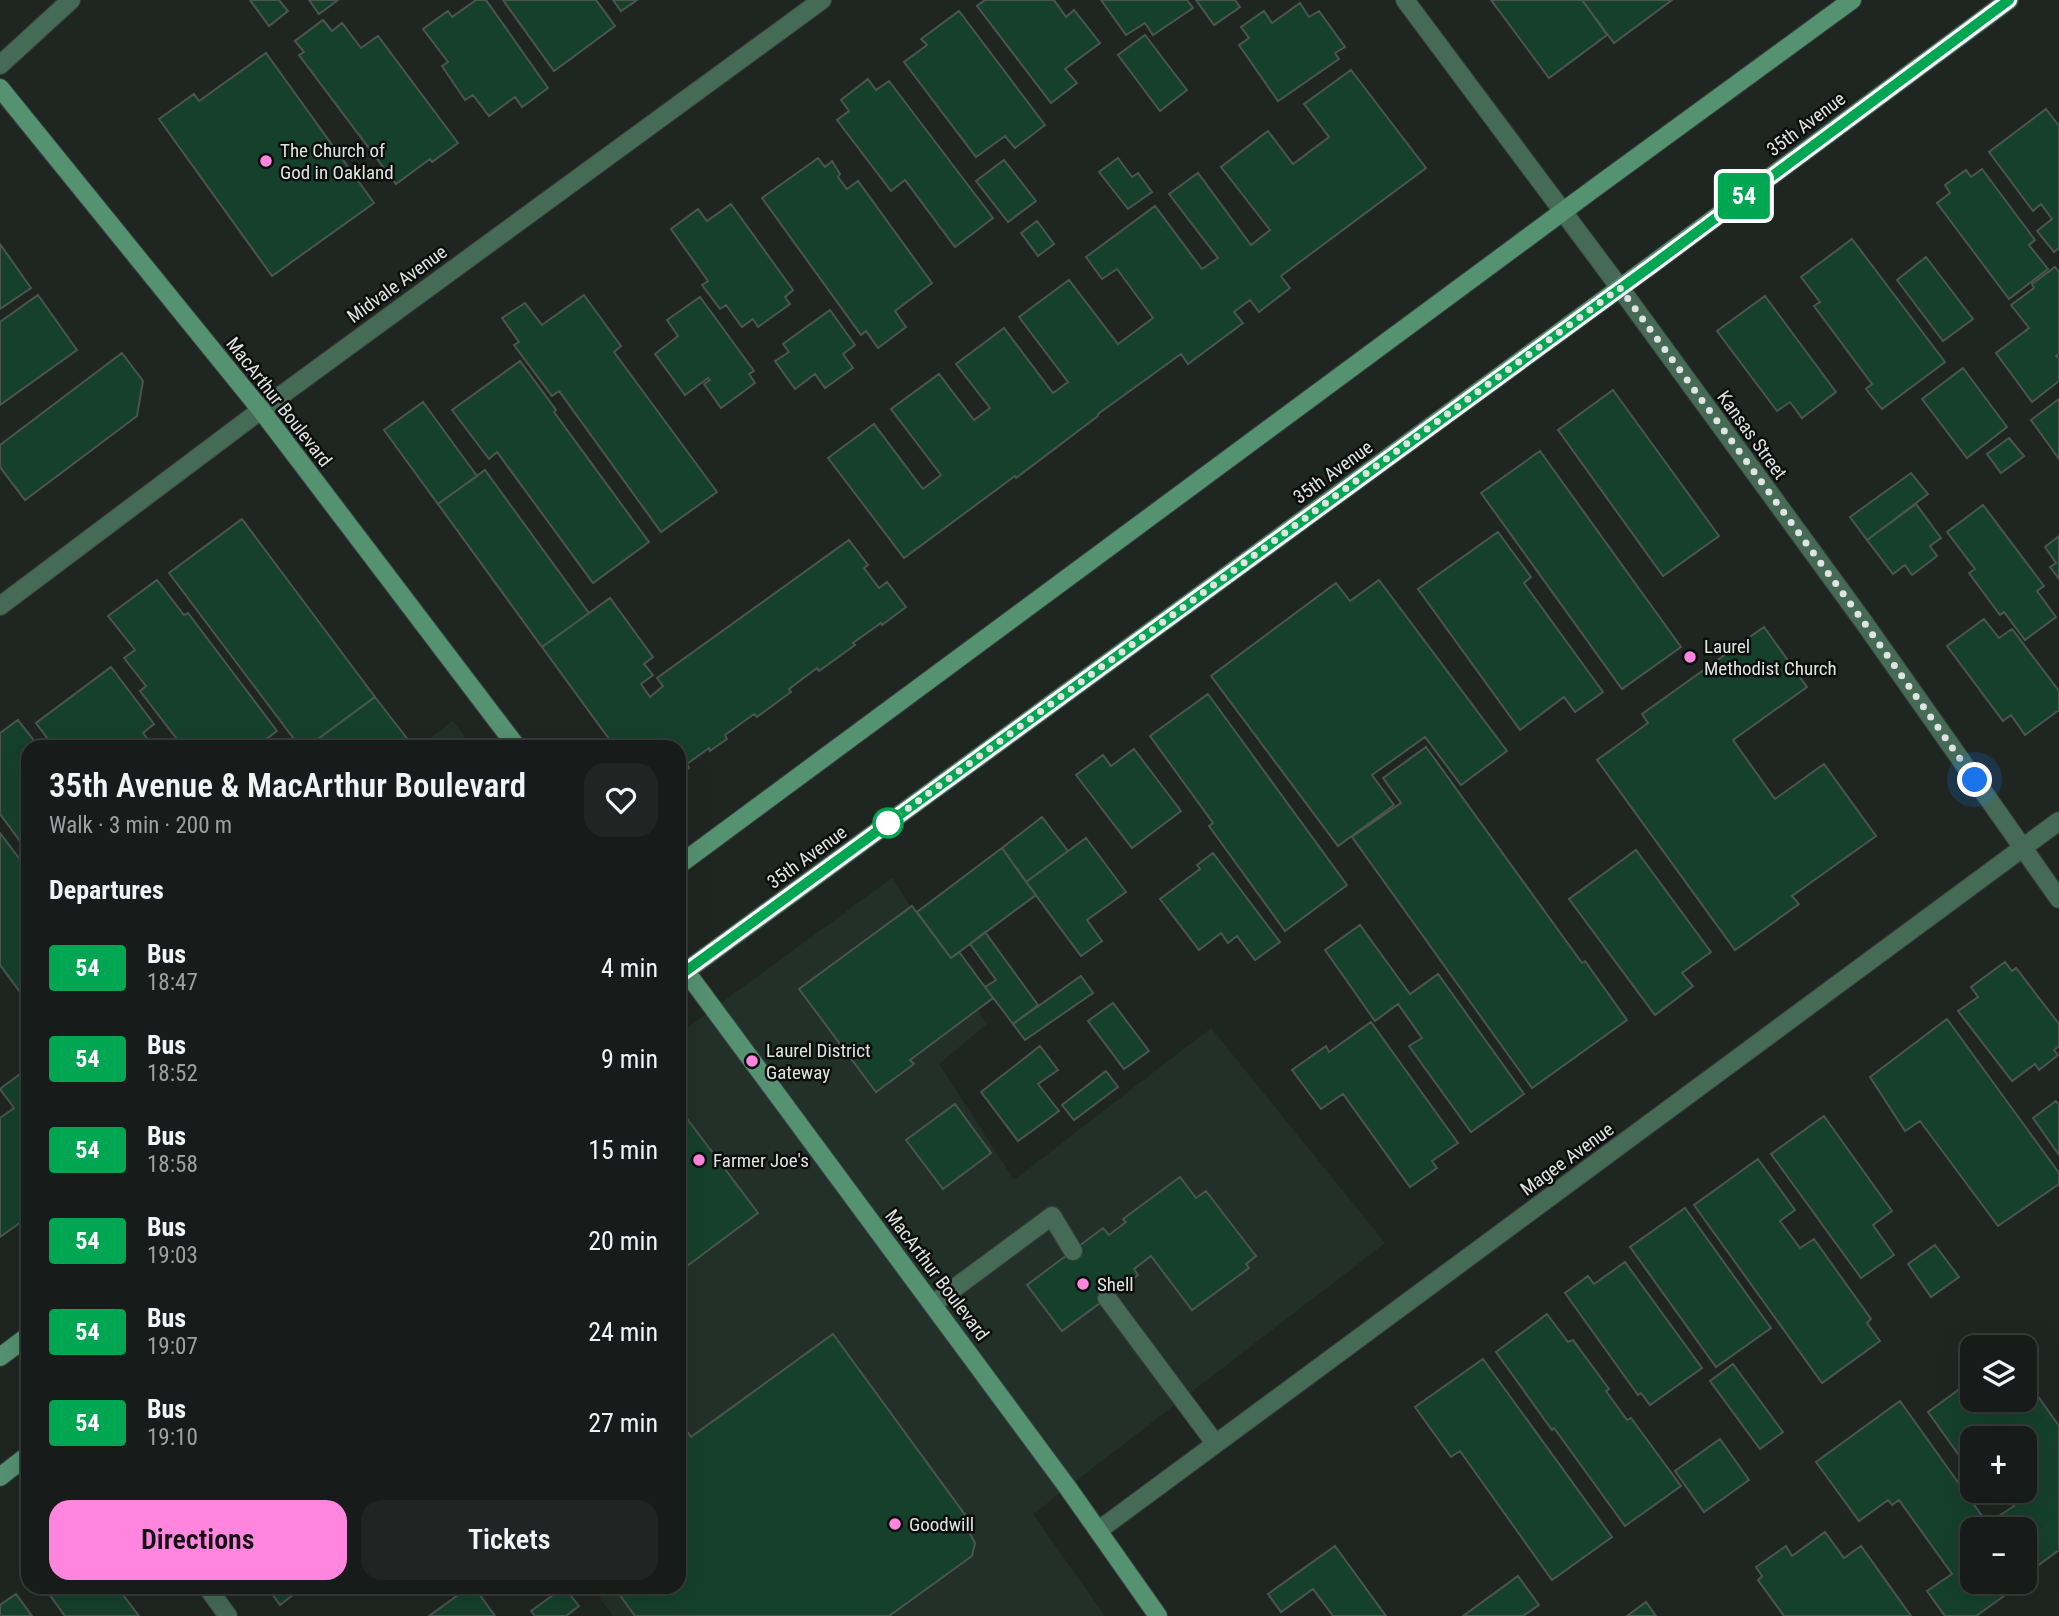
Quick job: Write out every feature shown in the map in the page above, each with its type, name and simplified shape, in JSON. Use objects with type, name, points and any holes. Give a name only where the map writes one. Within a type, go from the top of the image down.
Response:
[{"type":"main road","points":[[686,860],[1852,0]]},
{"type":"main road","name":"35th Avenue","points":[[686,966],[1620,288],[2009,0]]},
{"type":"main road","name":"MacArthur Boulevard","points":[[0,88],[261,410],[512,740]]},
{"type":"main road","name":"MacArthur Boulevard","points":[[686,977],[933,1304],[1099,1530],[1158,1616]]},
{"type":"main road","points":[[0,1357],[21,1344]]},
{"type":"main road","points":[[0,1476],[21,1460]]},
{"type":"street","points":[[0,65],[71,0]]},
{"type":"street","name":"Midvale Avenue","points":[[0,606],[261,410],[822,0]]},
{"type":"street","name":"Kansas Street","points":[[1405,0],[1863,621],[2059,899]]},
{"type":"street","name":"Magee Avenue","points":[[1099,1530],[2059,821]]},
{"type":"street","points":[[933,1304],[1052,1216],[1073,1251]]},
{"type":"street","points":[[1107,1298],[1215,1444]]},
{"type":"street","points":[[212,1594],[228,1616]]},
{"type":"shaded area","points":[[453,721],[467,740],[427,740]]},
{"type":"shaded area","points":[[892,878],[987,1024],[939,1064],[1014,1180],[1211,1028],[1385,1243],[1033,1514],[1105,1616],[613,1616],[597,1594],[686,1594],[686,1029]]},
{"type":"building","points":[[250,0],[279,0],[288,11],[269,26]]},
{"type":"building","points":[[309,0],[338,0],[319,14]]},
{"type":"building","points":[[476,0],[486,0],[548,88],[522,107],[515,97],[489,116],[473,95],[465,100],[442,66],[448,62],[423,29],[448,11],[452,17]]},
{"type":"building","points":[[503,0],[596,0],[615,26],[554,71]]},
{"type":"building","points":[[613,0],[637,0],[621,11]]},
{"type":"building","points":[[985,0],[1054,0],[1066,17],[1074,10],[1100,43],[1065,69],[1077,83],[1051,103],[977,6]]},
{"type":"building","points":[[1101,0],[1187,0],[1193,8],[1153,35],[1145,23],[1126,35]]},
{"type":"building","points":[[1196,0],[1235,0],[1240,7],[1214,25]]},
{"type":"building","points":[[1491,0],[1582,0],[1607,35],[1549,78]]},
{"type":"building","points":[[1582,0],[1672,0],[1614,43]]},
{"type":"building","points":[[1300,3],[1309,17],[1319,11],[1345,47],[1335,53],[1339,59],[1278,101],[1239,45],[1249,38],[1241,27],[1264,11],[1272,23]]},
{"type":"building","points":[[959,11],[1045,125],[1015,148],[1005,136],[976,157],[904,62],[927,45],[921,39]]},
{"type":"building","points":[[323,20],[332,31],[342,23],[361,48],[378,36],[458,143],[396,184],[299,55],[304,52],[295,41]]},
{"type":"building","points":[[1145,35],[1187,90],[1160,111],[1118,55]]},
{"type":"building","name":"The Church of God in Oakland","points":[[266,53],[374,203],[272,276],[159,119],[194,94],[199,101]]},
{"type":"building","points":[[1351,70],[1426,168],[1281,276],[1290,288],[1259,312],[1250,300],[1234,312],[1243,323],[1188,364],[1181,354],[904,558],[828,458],[874,424],[923,489],[941,475],[891,409],[939,374],[974,420],[990,408],[956,364],[1004,328],[1053,393],[1068,382],[1019,317],[1069,280],[1118,344],[1153,318],[1117,269],[1102,279],[1086,257],[1155,206],[1202,269],[1218,258],[1169,194],[1198,173],[1251,245],[1270,230],[1221,167],[1268,131],[1293,164],[1329,137],[1304,104]]},
{"type":"building","points":[[868,79],[876,90],[889,81],[993,218],[955,247],[905,180],[891,191],[837,120],[849,111],[841,100]]},
{"type":"building","points":[[2046,109],[2059,126],[2059,248],[2054,252],[2037,231],[2052,219],[2041,204],[2033,211],[1989,152]]},
{"type":"building","points":[[818,158],[825,167],[832,161],[840,174],[838,177],[847,189],[858,181],[932,283],[895,311],[906,327],[878,348],[866,331],[861,335],[762,198]]},
{"type":"building","points":[[1118,158],[1132,177],[1138,173],[1152,192],[1128,209],[1099,172]]},
{"type":"building","points":[[1004,160],[1036,201],[1008,222],[976,181]]},
{"type":"building","points":[[1982,169],[2035,240],[2029,245],[2048,269],[2009,299],[1937,203],[1950,193],[1945,185],[1966,170],[1971,177]]},
{"type":"building","points":[[731,204],[793,290],[785,297],[790,304],[758,327],[753,319],[742,327],[726,305],[720,309],[702,285],[708,281],[671,229],[698,209],[707,221]]},
{"type":"building","points":[[1037,221],[1054,244],[1038,256],[1021,233]]},
{"type":"building","points":[[1852,239],[1945,362],[1882,409],[1866,389],[1872,384],[1814,306],[1820,302],[1801,277]]},
{"type":"building","points":[[0,244],[31,288],[0,309]]},
{"type":"building","points":[[1926,257],[1973,319],[1943,341],[1897,280]]},
{"type":"building","points":[[2055,267],[2059,272],[2059,354],[2056,356],[2059,359],[2059,381],[2032,402],[1996,353],[2029,328],[2011,305],[2034,288],[2032,284]]},
{"type":"building","points":[[38,295],[77,350],[0,405],[0,322]]},
{"type":"building","points":[[584,295],[621,346],[614,352],[717,492],[661,532],[559,391],[552,396],[514,345],[519,342],[502,318],[525,303],[542,325]]},
{"type":"building","points":[[1765,296],[1836,392],[1802,418],[1790,402],[1777,411],[1717,331]]},
{"type":"building","points":[[700,297],[754,371],[749,374],[755,383],[721,408],[704,384],[710,380],[708,378],[685,395],[655,354],[678,336],[667,320]]},
{"type":"building","points":[[830,310],[855,345],[843,354],[853,368],[825,388],[815,374],[795,389],[775,361],[789,352],[783,344]]},
{"type":"building","points":[[122,353],[143,381],[137,416],[25,500],[0,467],[0,445]]},
{"type":"building","points":[[520,361],[649,542],[593,583],[497,452],[489,459],[452,410]]},
{"type":"building","points":[[1963,368],[2007,427],[1967,458],[1922,399]]},
{"type":"building","points":[[1613,390],[1719,536],[1663,576],[1558,430]]},
{"type":"building","points":[[2059,399],[2059,459],[2031,420]]},
{"type":"building","points":[[423,402],[477,476],[438,504],[384,430]]},
{"type":"building","points":[[2009,438],[2024,456],[2001,473],[1987,454]]},
{"type":"building","points":[[1540,451],[1681,647],[1622,689],[1481,493]]},
{"type":"building","points":[[485,470],[589,613],[542,647],[438,504]]},
{"type":"building","points":[[1911,473],[1928,494],[1867,540],[1850,517]]},
{"type":"building","points":[[1916,504],[1941,538],[1930,546],[1937,556],[1912,575],[1905,565],[1893,574],[1867,540]]},
{"type":"building","points":[[1983,505],[2044,586],[2037,591],[2056,617],[2025,640],[2004,612],[2000,615],[1969,573],[1975,569],[1947,532]]},
{"type":"building","points":[[242,519],[375,697],[317,740],[295,740],[169,573]]},
{"type":"building","points":[[1498,532],[1531,577],[1524,583],[1603,692],[1575,712],[1564,697],[1520,730],[1418,589]]},
{"type":"building","points":[[2059,536],[2059,579],[2050,567],[2056,563],[2045,547]]},
{"type":"building","points":[[849,540],[868,565],[864,568],[879,588],[887,582],[906,607],[853,643],[855,645],[819,671],[817,668],[789,689],[791,692],[757,717],[754,714],[725,735],[727,739],[687,764],[689,768],[686,770],[686,740],[610,740],[542,647],[610,598],[653,657],[644,664],[653,675],[641,684],[650,697],[663,686],[657,678]]},
{"type":"building","points":[[157,580],[184,615],[188,613],[277,731],[265,740],[178,740],[140,691],[146,686],[124,658],[135,650],[108,616]]},
{"type":"building","points":[[1379,580],[1507,751],[1461,785],[1425,737],[1372,775],[1394,805],[1338,846],[1211,676],[1336,583],[1350,601]]},
{"type":"building","points":[[1984,619],[1999,638],[2012,629],[2059,691],[2059,710],[2025,735],[2011,715],[2003,721],[1947,646]]},
{"type":"building","points":[[1764,627],[1807,687],[1733,740],[1775,799],[1824,764],[1876,836],[1792,896],[1799,904],[1735,950],[1597,760],[1648,723],[1642,714]]},
{"type":"building","points":[[111,667],[154,724],[143,733],[148,740],[49,740],[36,723]]},
{"type":"building","points":[[1208,694],[1347,885],[1285,931],[1209,826],[1213,823],[1150,736]]},
{"type":"building","points":[[375,697],[408,740],[317,740]]},
{"type":"building","points":[[18,720],[34,740],[21,740],[20,841],[0,814],[0,733]]},
{"type":"building","points":[[1426,747],[1582,963],[1585,961],[1627,1020],[1532,1088],[1352,837],[1401,803],[1383,778]]},
{"type":"building","points":[[1134,749],[1181,811],[1132,848],[1076,775],[1103,755],[1111,766]]},
{"type":"building","points":[[1042,817],[1068,851],[1026,882],[1002,848]]},
{"type":"building","points":[[0,833],[21,861],[21,993],[0,965]]},
{"type":"building","points":[[1086,838],[1126,892],[1087,920],[1102,941],[1081,956],[1026,882]]},
{"type":"building","points":[[1002,848],[1036,895],[951,958],[917,912]]},
{"type":"building","points":[[1636,850],[1711,952],[1682,973],[1693,986],[1655,1015],[1569,899]]},
{"type":"building","points":[[1213,853],[1280,942],[1255,960],[1237,936],[1228,943],[1221,933],[1199,950],[1160,899],[1200,869],[1197,865]]},
{"type":"building","points":[[912,906],[951,958],[959,952],[993,998],[910,1060],[914,1064],[876,1092],[799,989]]},
{"type":"building","points":[[1360,925],[1410,994],[1438,974],[1524,1094],[1471,1132],[1409,1046],[1422,1038],[1398,1004],[1375,1021],[1325,950]]},
{"type":"building","points":[[985,932],[1038,1005],[1013,1024],[985,987],[996,980],[970,944]]},
{"type":"building","points":[[2005,962],[2012,971],[2016,968],[2059,1024],[2059,1046],[2054,1050],[2058,1055],[2039,1070],[2035,1064],[2012,1081],[1958,1011],[1978,997],[1971,987]]},
{"type":"building","points":[[1081,976],[1093,993],[1025,1040],[1013,1024]]},
{"type":"building","points":[[1113,1003],[1149,1051],[1124,1069],[1088,1021]]},
{"type":"building","points":[[1947,1019],[2059,1173],[2059,1184],[1998,1226],[1920,1121],[1905,1131],[1870,1077]]},
{"type":"building","points":[[1371,1022],[1458,1143],[1432,1161],[1437,1168],[1410,1187],[1343,1094],[1321,1109],[1292,1070],[1326,1046],[1329,1052]]},
{"type":"building","points":[[1040,1046],[1058,1070],[1038,1084],[1059,1111],[1018,1141],[981,1092]]},
{"type":"building","points":[[1106,1071],[1118,1087],[1074,1120],[1062,1105]]},
{"type":"building","points":[[21,1073],[21,1222],[0,1237],[0,1118],[14,1108],[0,1089]]},
{"type":"building","points":[[2056,1101],[2059,1105],[2059,1155],[2033,1118]]},
{"type":"building","points":[[955,1104],[991,1153],[943,1189],[906,1140]]},
{"type":"building","points":[[1824,1116],[1892,1211],[1873,1225],[1894,1255],[1861,1278],[1771,1154]]},
{"type":"building","name":"Farmer Joe's","points":[[686,1117],[758,1213],[686,1267]]},
{"type":"building","points":[[1758,1159],[1795,1210],[1780,1221],[1800,1248],[1814,1239],[1871,1319],[1867,1323],[1880,1341],[1822,1383],[1694,1205]]},
{"type":"building","points":[[1180,1177],[1196,1198],[1206,1191],[1256,1256],[1246,1264],[1249,1268],[1192,1310],[1151,1256],[1134,1269],[1138,1275],[1062,1331],[1027,1285],[1103,1228],[1109,1235],[1126,1222],[1123,1219]]},
{"type":"building","points":[[1685,1208],[1771,1328],[1716,1367],[1630,1247]]},
{"type":"building","points":[[1935,1245],[1959,1277],[1931,1297],[1908,1264]]},
{"type":"building","points":[[1625,1262],[1702,1368],[1650,1405],[1641,1393],[1638,1395],[1565,1293],[1588,1276],[1594,1284]]},
{"type":"building","points":[[1547,1314],[1568,1342],[1573,1340],[1609,1389],[1606,1391],[1627,1420],[1631,1418],[1681,1486],[1625,1526],[1496,1352]]},
{"type":"building","points":[[833,1334],[974,1527],[969,1532],[975,1543],[972,1556],[889,1616],[635,1616],[619,1594],[686,1594],[686,1430],[691,1437]]},
{"type":"building","points":[[1483,1359],[1612,1537],[1552,1580],[1460,1451],[1451,1457],[1415,1407]]},
{"type":"building","points":[[1733,1364],[1783,1432],[1760,1449],[1710,1381]]},
{"type":"building","points":[[1960,1389],[1960,1412],[2037,1412],[2037,1395],[2059,1426],[2059,1550],[2037,1566],[2037,1517],[1999,1516],[2014,1506],[2012,1503],[2037,1503],[2037,1426],[1960,1426],[1960,1457],[1928,1412]]},
{"type":"building","points":[[1900,1401],[1960,1485],[1960,1503],[1973,1503],[1983,1517],[1960,1517],[1960,1594],[2007,1594],[1976,1616],[1945,1616],[1927,1591],[1952,1574],[1899,1500],[1892,1505],[1888,1500],[1859,1521],[1816,1462]]},
{"type":"building","points":[[1720,1439],[1749,1480],[1704,1512],[1675,1471]]},
{"type":"building","points":[[1825,1532],[1844,1558],[1861,1546],[1911,1616],[1784,1616],[1758,1580],[1762,1576],[1756,1567],[1786,1546],[1792,1556]]},
{"type":"building","points":[[1335,1546],[1386,1616],[1333,1616],[1313,1589],[1281,1612],[1268,1594]]},
{"type":"building","points":[[1518,1576],[1539,1605],[1523,1616],[1463,1616]]},
{"type":"building","points":[[16,1594],[32,1616],[0,1616],[0,1605]]},
{"type":"building","points":[[49,1594],[122,1594],[139,1616],[65,1616]]},
{"type":"building","points":[[272,1594],[294,1594],[280,1605]]},
{"type":"building","points":[[459,1594],[479,1594],[495,1616],[429,1616]]},
{"type":"building","points":[[554,1594],[570,1594],[579,1606],[566,1616],[535,1616],[531,1611]]},
{"type":"building","points":[[1646,1602],[1656,1616],[1627,1616]]},
{"type":"bus line","name":"54","points":[[686,971],[1654,264],[2009,0]]},
{"type":"place","name":"The Church of God in Oakland","points":[[266,161]]},
{"type":"place","name":"Laurel Methodist Church","points":[[1690,657]]},
{"type":"place","name":"Laurel District Gateway","points":[[752,1061]]},
{"type":"place","name":"Farmer Joe's","points":[[699,1160]]},
{"type":"place","name":"Shell","points":[[1083,1284]]},
{"type":"place","name":"Goodwill","points":[[895,1524]]},
{"type":"route","points":[[888,823],[1620,288],[1863,621],[1975,780]]}]
